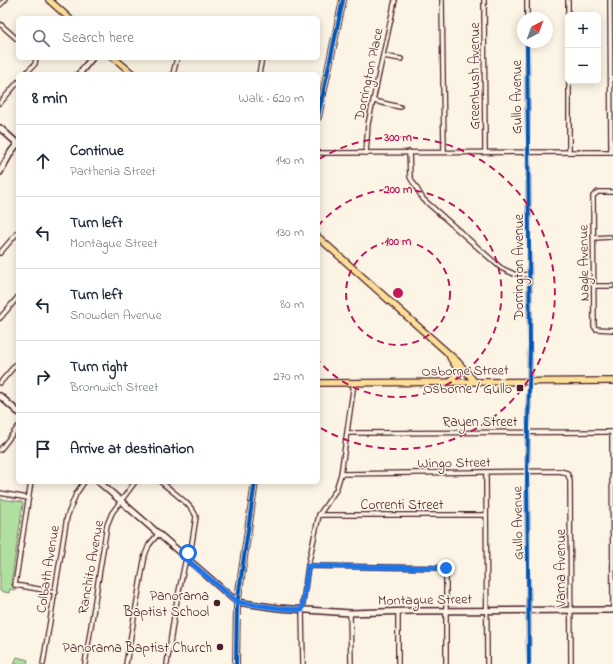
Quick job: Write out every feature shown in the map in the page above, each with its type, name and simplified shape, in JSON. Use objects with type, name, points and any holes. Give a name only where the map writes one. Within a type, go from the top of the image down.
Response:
[{"type":"main road","points":[[49,0],[67,16]]},
{"type":"main road","points":[[320,108],[343,0]]},
{"type":"main road","points":[[116,60],[130,72]]},
{"type":"main road","points":[[320,239],[462,366],[474,381]]},
{"type":"main road","points":[[449,354],[451,361],[456,366],[458,371],[451,381]]},
{"type":"main road","name":"Osborne Street","points":[[320,383],[613,380]]},
{"type":"main road","points":[[236,664],[237,602],[255,484]]},
{"type":"street","points":[[0,5],[5,0]]},
{"type":"street","name":"Dorrington Place","points":[[366,153],[368,129],[396,0]]},
{"type":"street","points":[[442,0],[444,152]]},
{"type":"street","name":"Greenbush Avenue","points":[[484,0],[485,152]]},
{"type":"street","points":[[527,0],[527,12]]},
{"type":"street","points":[[568,0],[568,12]]},
{"type":"street","points":[[320,153],[612,152],[610,0]]},
{"type":"street","points":[[0,24],[16,38]]},
{"type":"street","name":"Gullo Avenue","points":[[527,48],[528,152]]},
{"type":"street","points":[[383,56],[401,59]]},
{"type":"street","points":[[27,72],[35,64],[36,60]]},
{"type":"street","points":[[81,72],[90,60]]},
{"type":"street","points":[[174,72],[177,60]]},
{"type":"street","points":[[258,72],[262,60]]},
{"type":"street","points":[[0,103],[16,84]]},
{"type":"street","points":[[569,84],[569,151]]},
{"type":"street","points":[[374,101],[400,107]]},
{"type":"street","points":[[0,128],[16,141]]},
{"type":"street","points":[[0,172],[10,152],[16,145]]},
{"type":"street","points":[[409,152],[410,177],[423,199],[501,268],[514,274],[529,275]]},
{"type":"street","name":"Dorrington Avenue","points":[[528,152],[529,381]]},
{"type":"street","name":"Nagle Avenue","points":[[613,192],[598,192],[593,196],[594,326],[596,329],[613,330]]},
{"type":"street","points":[[0,253],[16,234]]},
{"type":"street","points":[[594,238],[610,237]]},
{"type":"street","points":[[594,286],[612,286]]},
{"type":"street","points":[[0,318],[16,299]]},
{"type":"street","points":[[0,383],[16,364]]},
{"type":"street","name":"Gullo Avenue","points":[[529,381],[527,472],[529,664]]},
{"type":"street","points":[[303,664],[302,610],[308,566],[319,515],[336,490],[341,474],[354,382]]},
{"type":"street","points":[[0,396],[16,410]]},
{"type":"street","points":[[0,450],[16,430]]},
{"type":"street","points":[[612,432],[613,610]]},
{"type":"street","name":"Rayen Street","points":[[348,433],[612,432]]},
{"type":"street","name":"Wingo Street","points":[[341,474],[560,471],[567,473]]},
{"type":"street","points":[[486,473],[488,664]]},
{"type":"street","name":"Varna Avenue","points":[[567,473],[570,480],[571,664]]},
{"type":"street","points":[[31,484],[15,586],[56,592]]},
{"type":"street","name":"Colbath Avenue","points":[[43,664],[56,592],[67,517],[76,494],[83,484]]},
{"type":"street","points":[[100,484],[237,602]]},
{"type":"street","name":"Ranchito Avenue","points":[[85,664],[107,525],[112,513],[134,484]]},
{"type":"street","points":[[163,484],[191,508],[196,517],[191,549],[185,557],[167,664]]},
{"type":"street","points":[[0,494],[28,498]]},
{"type":"street","name":"Correnti Street","points":[[319,515],[486,515]]},
{"type":"street","points":[[126,664],[145,556],[149,545],[158,534]]},
{"type":"street","points":[[308,566],[446,568],[446,664]]},
{"type":"street","name":"Montague Street","points":[[237,602],[278,608],[350,613],[398,611],[613,610]]},
{"type":"street","points":[[398,611],[398,664]]},
{"type":"street","points":[[350,613],[351,664]]},
{"type":"green space","points":[[0,499],[22,502],[23,504],[11,584],[16,590],[10,589],[9,593],[0,591]]},
{"type":"green space","points":[[17,657],[28,660],[27,664],[14,664]]},
{"type":"cycle path","points":[[320,108],[343,0]]},
{"type":"cycle path","points":[[527,48],[530,345],[527,472],[529,664]]},
{"type":"cycle path","points":[[236,664],[237,605],[255,484]]},
{"type":"place","name":"Osborne / Gullo","points":[[520,388]]},
{"type":"place","name":"Panorama Baptist School","points":[[217,603]]},
{"type":"place","name":"Panorama Baptist Church","points":[[220,647]]},
{"type":"route","points":[[188,553],[184,557],[237,602],[302,610],[308,566],[446,568]]}]
